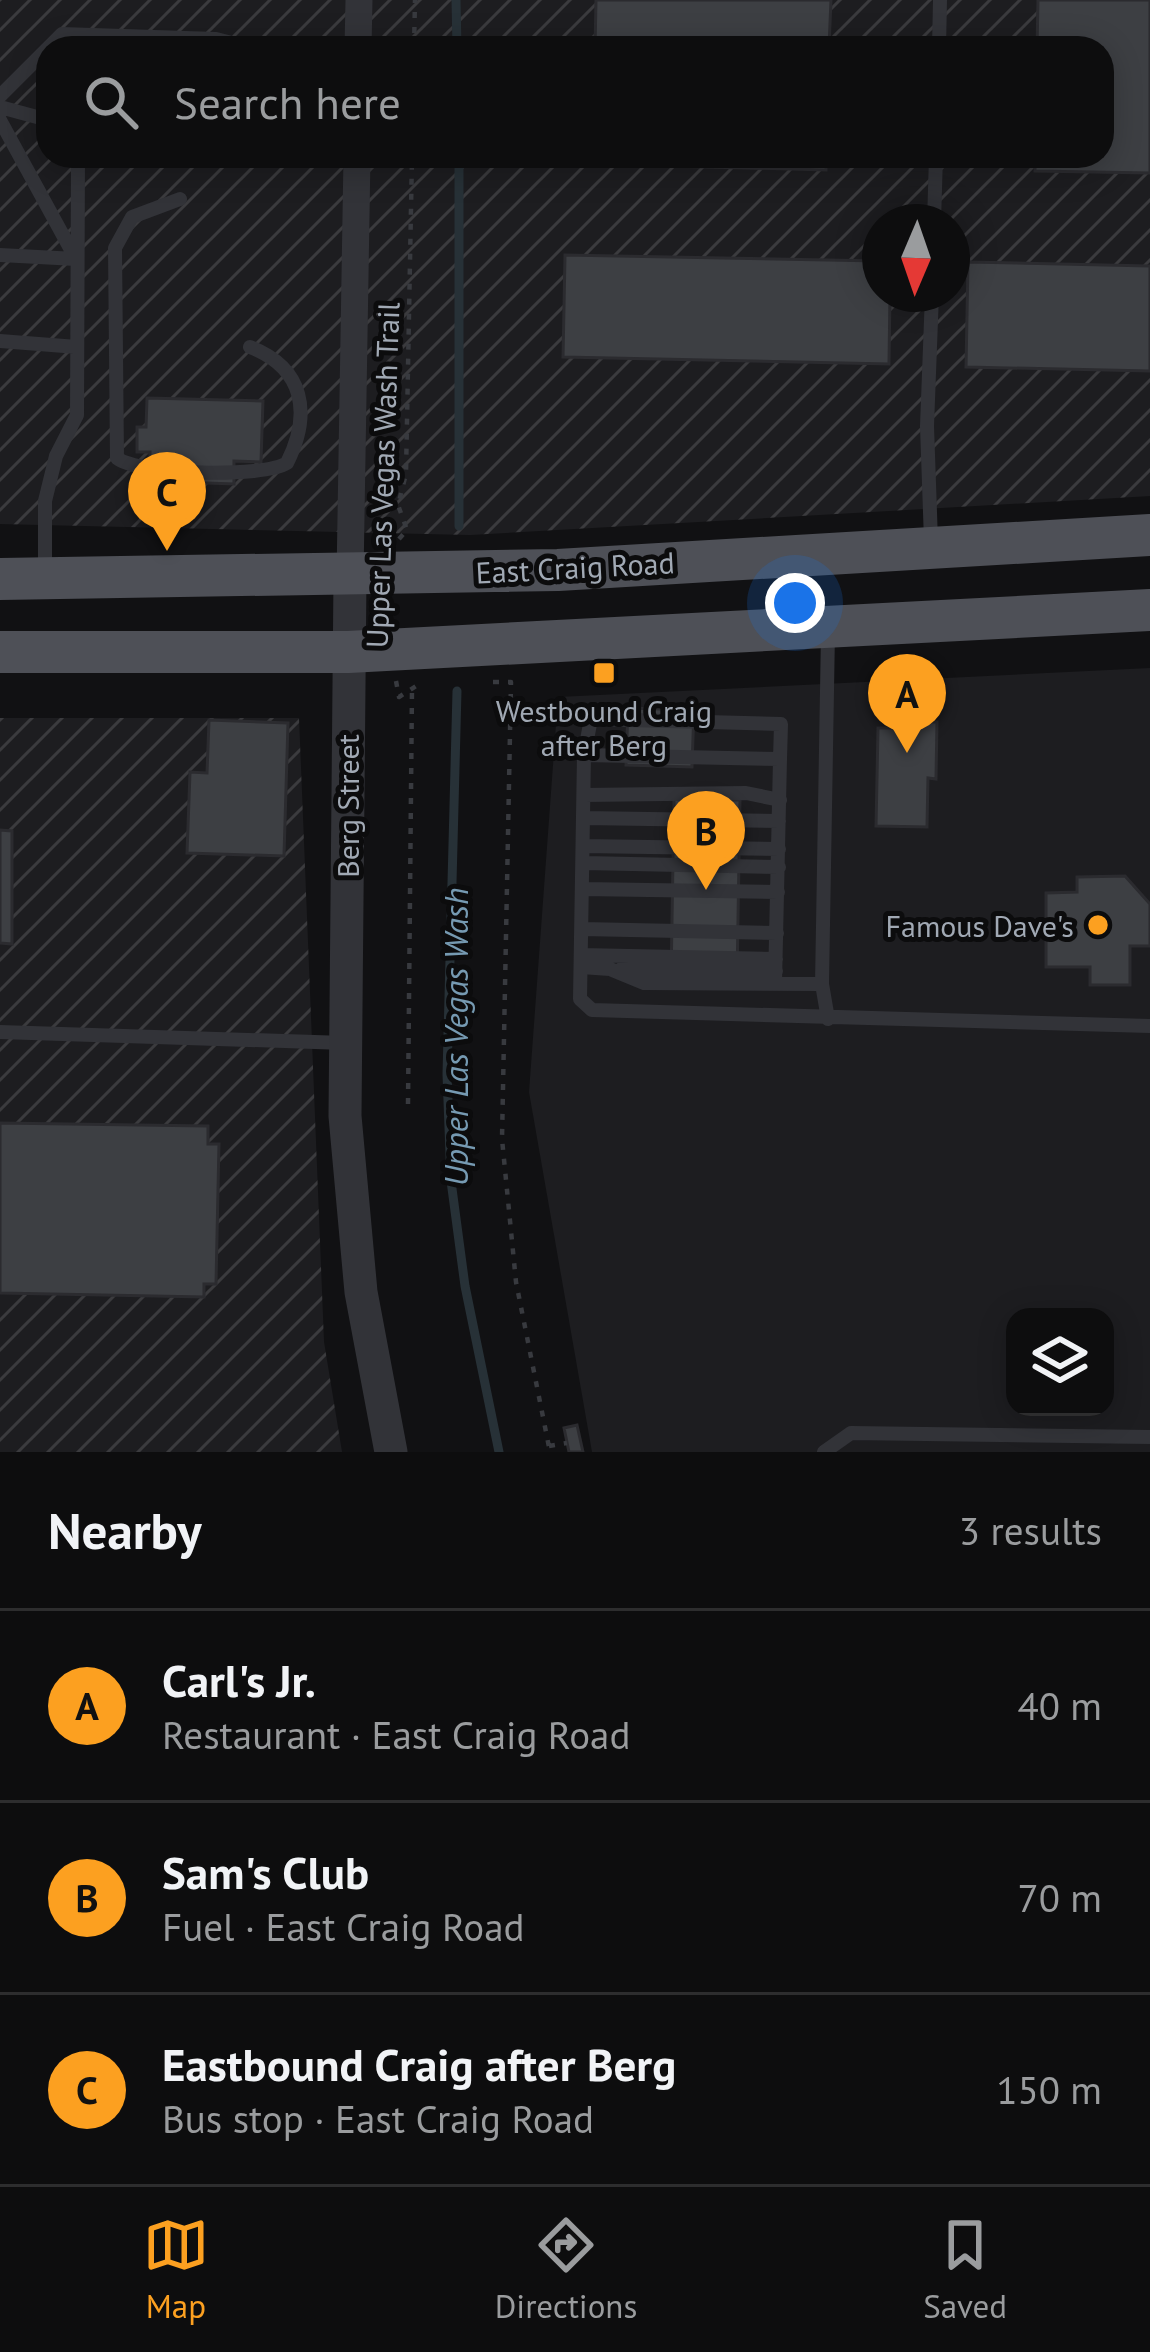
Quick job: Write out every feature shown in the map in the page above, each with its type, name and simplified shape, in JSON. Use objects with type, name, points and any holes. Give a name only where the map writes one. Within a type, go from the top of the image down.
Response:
[{"type":"main road","name":"East Craig Road","points":[[0,579],[350,577],[1150,536]]},
{"type":"main road","points":[[0,652],[348,652],[409,674],[829,627],[1150,610]]},
{"type":"street","points":[[358,36],[359,0]]},
{"type":"street","name":"Berg Street","points":[[357,168],[345,1043],[356,1252],[391,1452]]},
{"type":"lane","points":[[939,36],[940,0]]},
{"type":"lane","points":[[60,36],[124,36]]},
{"type":"lane","points":[[0,96],[36,60]]},
{"type":"lane","points":[[0,106],[36,116]]},
{"type":"lane","points":[[0,120],[76,259]]},
{"type":"lane","points":[[45,580],[45,501],[56,456],[77,415],[78,168]]},
{"type":"lane","points":[[935,204],[936,168]]},
{"type":"lane","points":[[181,199],[132,217],[115,248],[117,458],[138,469],[263,471],[287,463],[297,443],[299,393],[291,373],[275,357],[250,347]]},
{"type":"lane","points":[[0,255],[76,259]]},
{"type":"lane","points":[[931,312],[927,426],[932,548]]},
{"type":"lane","points":[[0,341],[77,347]]},
{"type":"lane","points":[[828,1019],[822,985],[829,627]]},
{"type":"lane","points":[[776,971],[781,724],[591,719],[584,755],[580,999],[592,1010],[1150,1026]]},
{"type":"lane","points":[[584,755],[780,759]]},
{"type":"lane","points":[[584,795],[746,793],[780,797]]},
{"type":"lane","points":[[584,818],[779,821]]},
{"type":"lane","points":[[584,846],[779,849]]},
{"type":"lane","points":[[584,863],[778,867]]},
{"type":"lane","points":[[583,889],[778,892]]},
{"type":"lane","points":[[582,929],[777,933]]},
{"type":"lane","points":[[581,961],[776,971],[822,985]]},
{"type":"lane","points":[[581,961],[644,983],[776,971]]},
{"type":"lane","points":[[0,1032],[345,1043]]},
{"type":"lane","points":[[824,1452],[851,1433],[1150,1437]]},
{"type":"path","points":[[414,36],[415,0]]},
{"type":"path","name":"Upper Las Vegas Wash Trail","points":[[396,575],[395,544],[407,530],[398,505],[406,474],[412,168]]},
{"type":"path","points":[[408,1104],[409,674]]},
{"type":"path","points":[[488,682],[511,682],[502,1138],[515,1282],[550,1449],[567,1443]]},
{"type":"shaded area","points":[[0,0],[1150,0],[1150,496],[470,535],[0,524]]},
{"type":"shaded area","points":[[1150,668],[1150,1452],[592,1452],[529,1092],[558,697]]},
{"type":"shaded area","points":[[0,718],[299,718],[324,1342],[342,1452],[0,1452]]},
{"type":"building","points":[[596,0],[831,0],[830,36],[595,36]]},
{"type":"building","points":[[1038,0],[1150,0],[1150,173],[1035,171],[1114,168],[1114,36],[1037,36]]},
{"type":"building","points":[[565,255],[862,261],[862,312],[890,312],[889,364],[563,357]]},
{"type":"building","points":[[970,262],[1150,266],[1150,371],[966,367]]},
{"type":"building","points":[[147,398],[263,401],[261,462],[234,461],[234,484],[149,481],[150,452],[137,452],[137,427],[146,427]]},
{"type":"building","points":[[628,708],[694,710],[692,767],[626,765]]},
{"type":"building","points":[[209,720],[288,723],[284,856],[187,853],[190,772],[207,773]]},
{"type":"building","points":[[901,721],[937,722],[936,779],[928,778],[927,827],[876,826],[878,728],[901,728]]},
{"type":"building","points":[[674,799],[740,800],[737,980],[671,979]]},
{"type":"building","points":[[0,830],[12,831],[12,944],[0,943]]},
{"type":"building","name":"Famous Dave's","points":[[1125,876],[1150,904],[1150,946],[1130,946],[1130,985],[1090,985],[1090,967],[1046,967],[1046,893],[1077,892],[1077,877]]},
{"type":"building","points":[[0,1123],[208,1126],[208,1144],[219,1144],[216,1284],[204,1284],[204,1297],[0,1293]]},
{"type":"building","points":[[577,1425],[583,1452],[569,1452],[564,1428]]},
{"type":"waterway","name":"Upper Las Vegas Wash","points":[[456,0],[457,36]]},
{"type":"waterway","name":"Upper Las Vegas Wash","points":[[459,168],[459,526]]},
{"type":"waterway","name":"Upper Las Vegas Wash","points":[[457,691],[447,1074],[451,1181],[465,1286],[499,1452]]},
{"type":"place","name":"Eastbound Craig after Berg","points":[[167,551]]},
{"type":"place","name":"Westbound Craig after Berg","points":[[604,673]]},
{"type":"place","name":"Carl's Jr.","points":[[907,753]]},
{"type":"place","name":"Sam's Club","points":[[706,890]]},
{"type":"place","name":"Famous Dave's","points":[[1098,925]]}]
